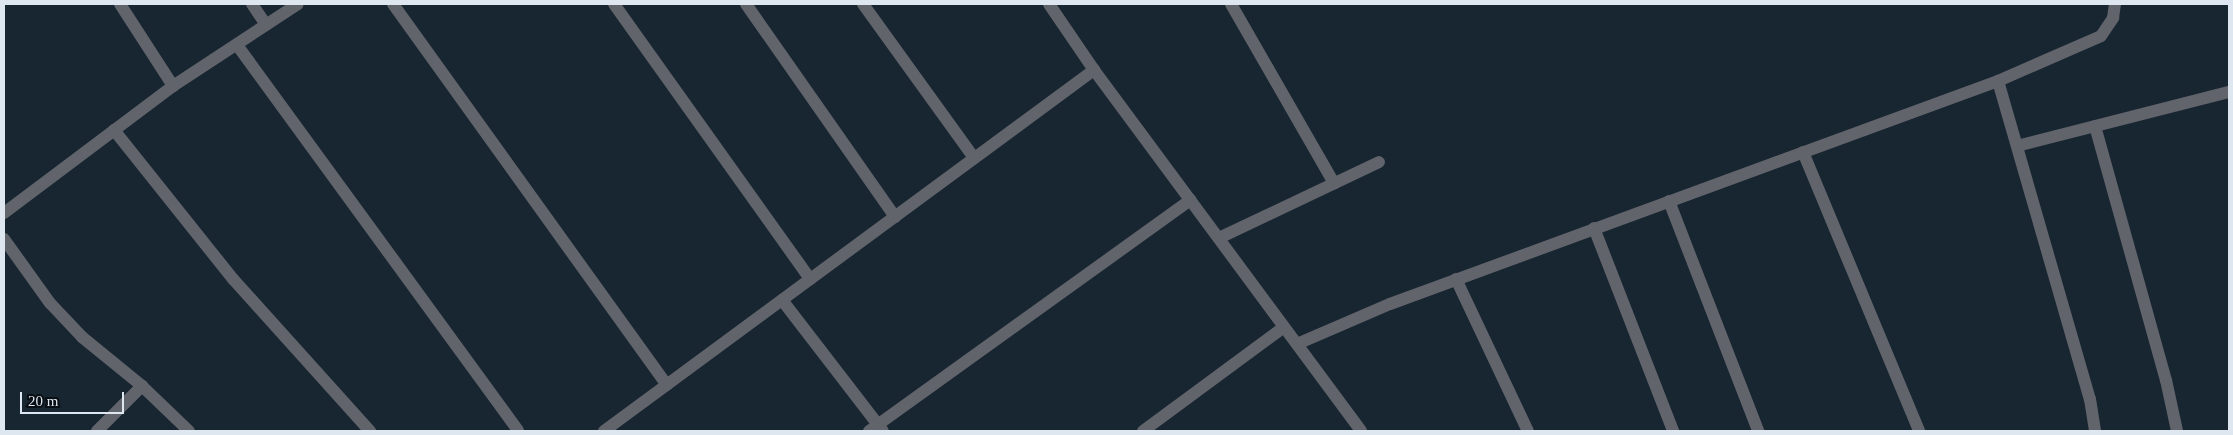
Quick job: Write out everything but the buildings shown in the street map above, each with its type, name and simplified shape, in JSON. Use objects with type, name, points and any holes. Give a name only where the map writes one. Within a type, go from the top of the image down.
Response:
[{"type":"street","points":[[120,4],[173,86]]},
{"type":"street","points":[[252,4],[266,25]]},
{"type":"street","points":[[4,213],[173,86],[298,4]]},
{"type":"street","points":[[393,4],[667,385]]},
{"type":"street","points":[[614,4],[810,279]]},
{"type":"street","points":[[746,4],[894,217]]},
{"type":"street","points":[[863,4],[974,158]]},
{"type":"street","points":[[1049,4],[1094,70],[1361,431]]},
{"type":"street","points":[[1231,4],[1334,184]]},
{"type":"street","points":[[1297,344],[1456,279],[1998,81],[2101,36],[2113,18],[2115,4]]},
{"type":"street","points":[[237,45],[518,431]]},
{"type":"street","points":[[604,431],[1094,70]]},
{"type":"street","points":[[1998,81],[2090,400],[2095,431]]},
{"type":"street","points":[[2017,146],[2229,92]]},
{"type":"street","points":[[2095,126],[2166,380],[2177,431]]},
{"type":"street","points":[[114,130],[233,278],[370,431]]},
{"type":"street","points":[[1803,152],[1919,431]]},
{"type":"street","points":[[1219,238],[1379,162]]},
{"type":"street","points":[[782,300],[877,429],[1191,200]]},
{"type":"street","points":[[1669,201],[1758,431]]},
{"type":"street","points":[[1594,228],[1673,431]]},
{"type":"street","points":[[4,240],[50,303],[69,324],[142,386],[189,431]]},
{"type":"street","points":[[1456,279],[1528,431]]},
{"type":"street","points":[[1143,431],[1284,327]]},
{"type":"street","points":[[97,431],[142,386]]}]
